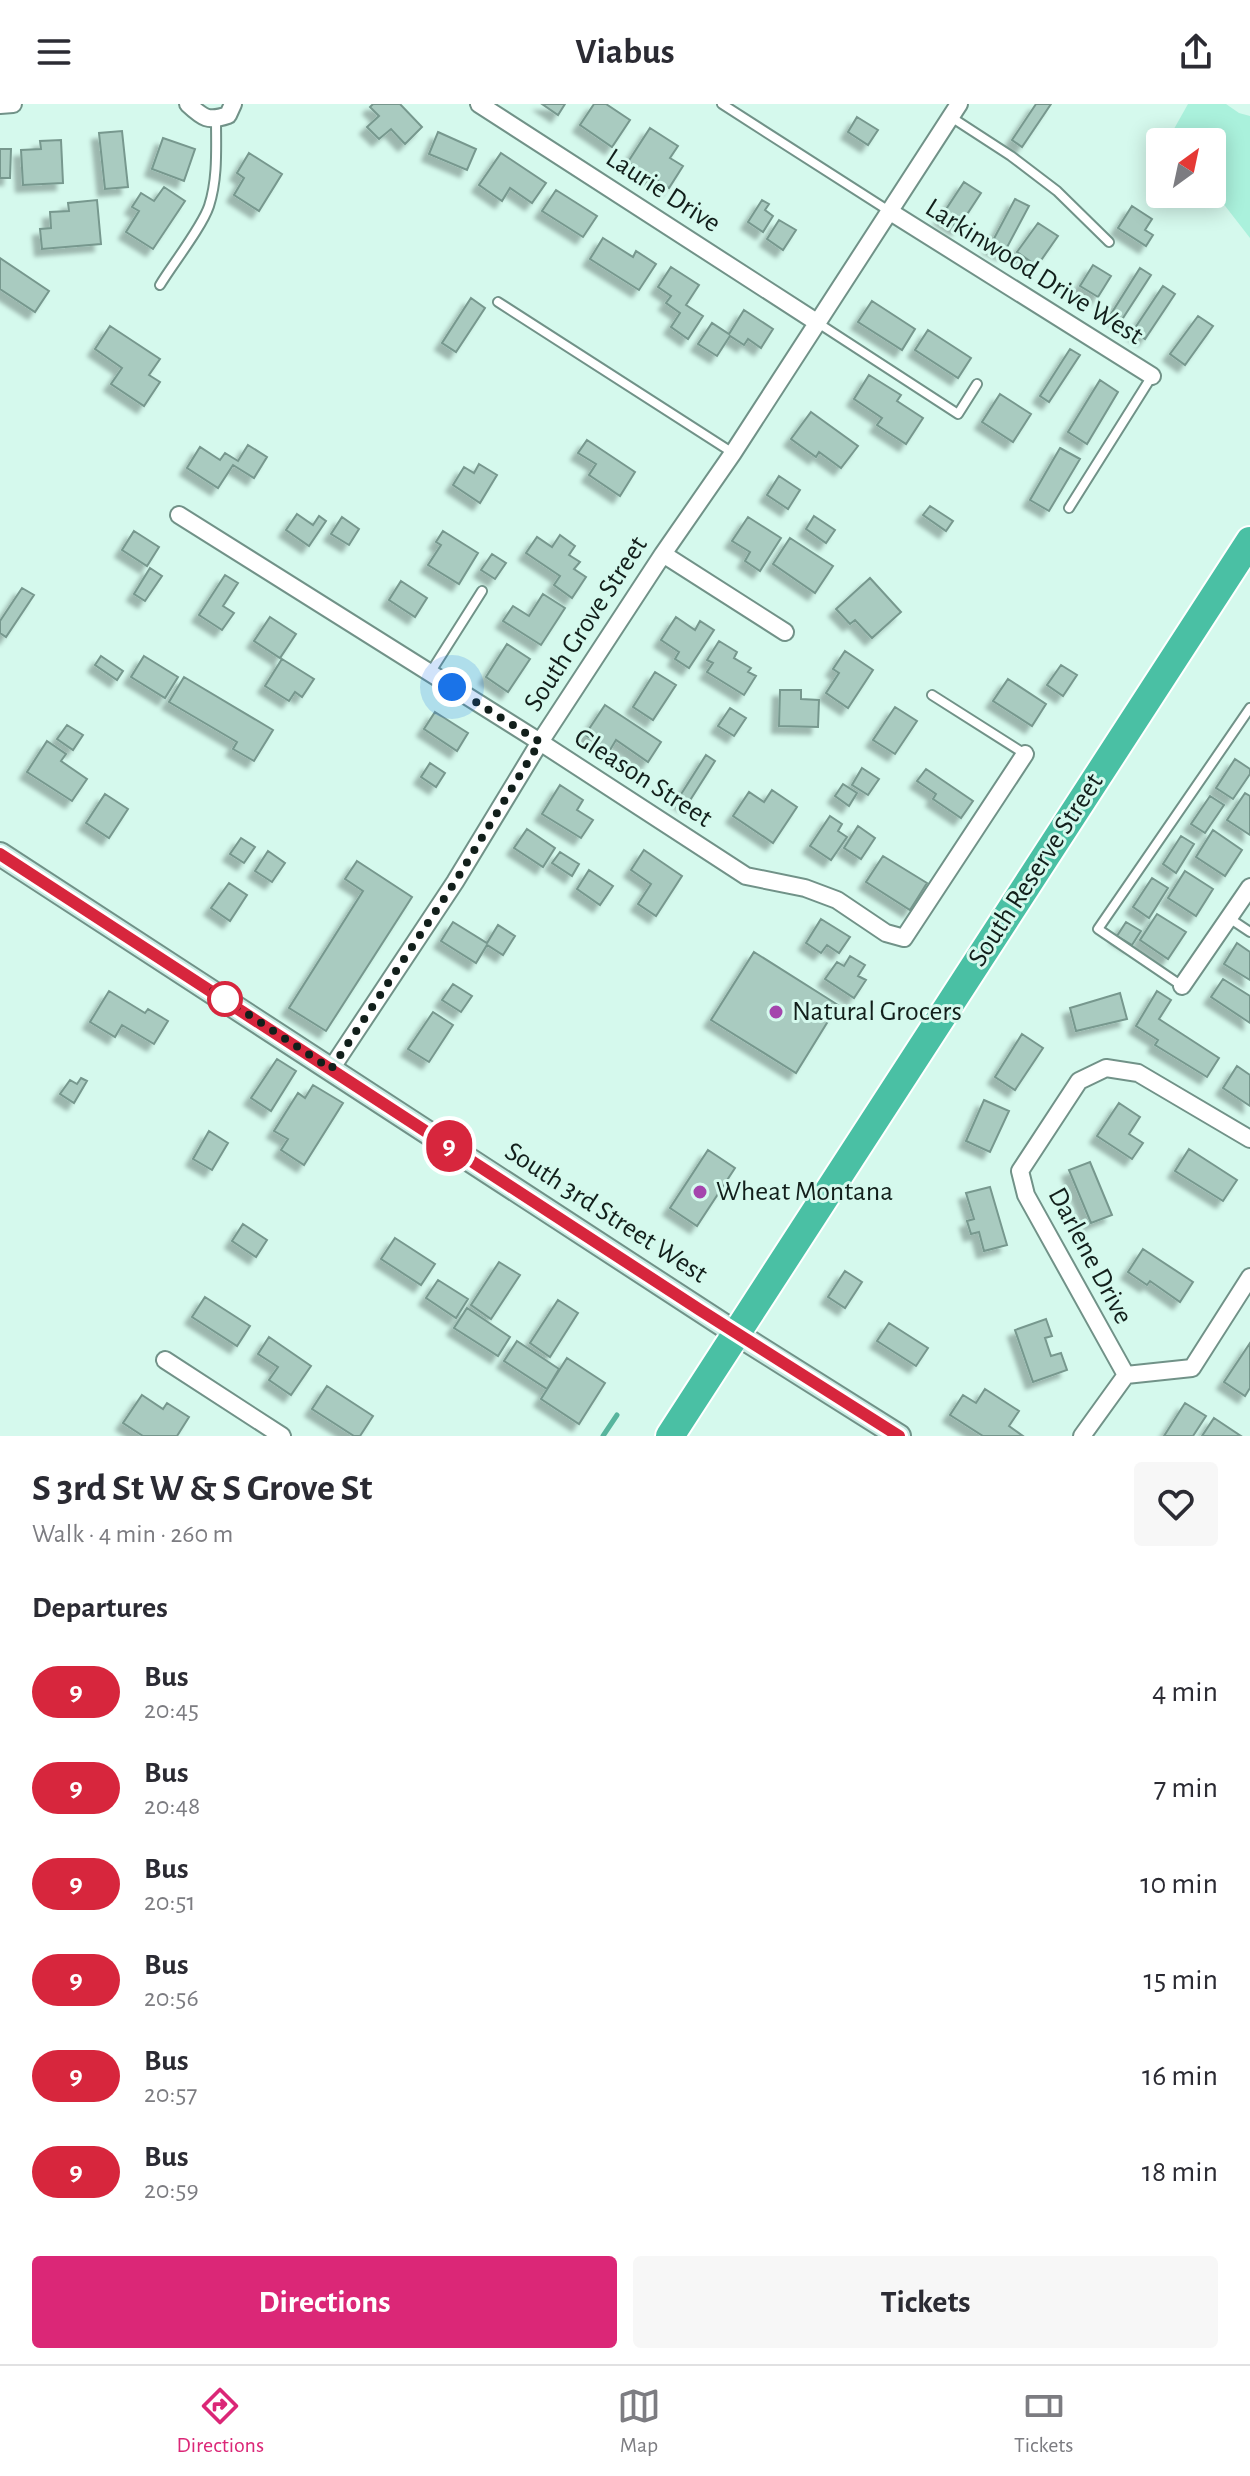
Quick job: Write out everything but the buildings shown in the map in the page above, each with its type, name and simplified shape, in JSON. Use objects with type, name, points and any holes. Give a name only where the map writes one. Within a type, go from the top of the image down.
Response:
[{"type":"highway","name":"South Reserve Street","points":[[670,1436],[1250,541]]},
{"type":"street","points":[[0,105],[13,104]]},
{"type":"street","points":[[188,104],[202,117],[216,119],[228,115],[233,104]]},
{"type":"street","name":"Laurie Drive","points":[[479,104],[818,323]]},
{"type":"street","name":"South Grove Street","points":[[331,1069],[455,882],[540,742],[733,453],[955,111]]},
{"type":"street","name":"Larkinwood Drive West","points":[[889,211],[1152,376]]},
{"type":"street","name":"Gleason Street","points":[[179,515],[746,876],[805,888],[837,900],[886,933],[904,938],[1025,754]]},
{"type":"street","points":[[663,554],[785,632]]},
{"type":"street","name":"South 3rd Street West","points":[[0,854],[737,1334],[899,1436]]},
{"type":"street","points":[[1182,986],[1250,887]]},
{"type":"street","name":"Darlene Drive","points":[[1126,1375],[1026,1195],[1020,1171],[1079,1081],[1106,1068],[1138,1073],[1250,1139]]},
{"type":"street","points":[[1082,1436],[1126,1375],[1192,1368],[1250,1277]]},
{"type":"street","points":[[165,1360],[282,1436]]},
{"type":"lane","points":[[722,104],[889,211]]},
{"type":"lane","points":[[955,111],[1057,191],[1109,242]]},
{"type":"lane","points":[[160,285],[208,209],[217,157],[216,119]]},
{"type":"lane","points":[[498,302],[733,453]]},
{"type":"lane","points":[[818,323],[958,414],[977,384]]},
{"type":"lane","points":[[1069,508],[1152,376]]},
{"type":"lane","points":[[429,673],[482,591]]},
{"type":"lane","points":[[932,695],[1025,754]]},
{"type":"lane","points":[[1182,986],[1098,929],[1250,708]]},
{"type":"lane","points":[[1229,918],[1250,932]]},
{"type":"green space","points":[[1188,104],[1226,104],[1250,116],[1250,238],[1226,207],[1226,128],[1174,128]]},
{"type":"waterway","points":[[603,1436],[617,1415]]},
{"type":"bus line","name":"9","points":[[0,854],[899,1436]]},
{"type":"place","name":"Natural Grocers","points":[[776,1012]]},
{"type":"place","name":"Wheat Montana","points":[[700,1192]]},
{"type":"route","points":[[225,999],[213,991],[331,1069],[455,882],[540,742],[452,687]]}]
